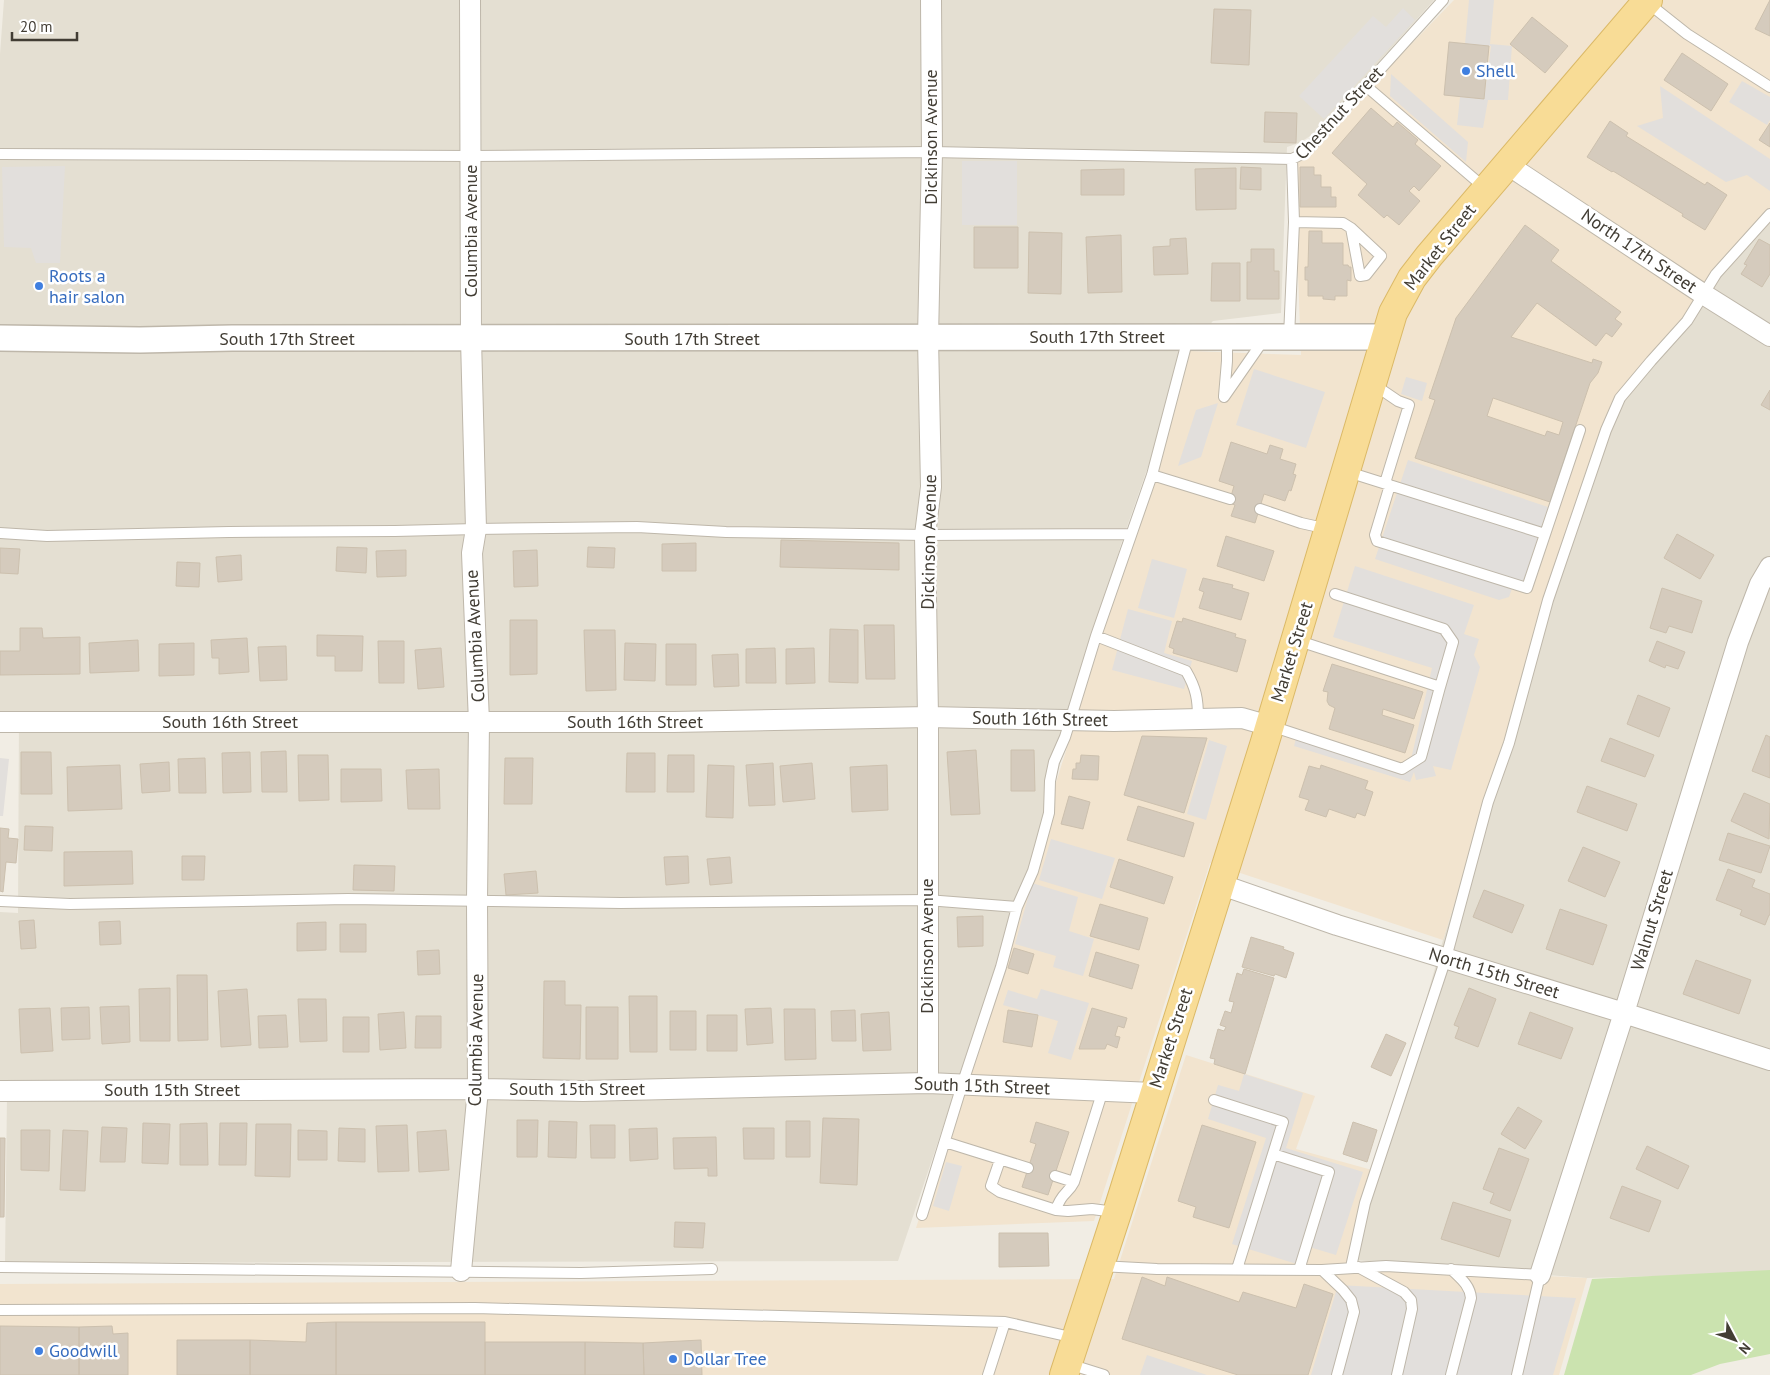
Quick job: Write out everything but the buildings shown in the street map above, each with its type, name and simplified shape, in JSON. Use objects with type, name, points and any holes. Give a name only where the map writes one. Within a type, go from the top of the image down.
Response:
[{"type":"main road","name":"Market Street","points":[[1069,1359],[1117,1213],[1153,1093],[1270,726],[1393,313],[1412,278],[1647,1]]},
{"type":"street","name":"Columbia Avenue","points":[[461,1271],[478,1089],[477,901],[479,722],[472,553],[476,529],[471,338],[470,0]]},
{"type":"street","name":"Dickinson Avenue","points":[[928,1083],[926,534],[931,487],[928,338],[932,152],[931,0]]},
{"type":"street","name":"North 17th Street","points":[[1508,164],[1703,294],[1770,336]]},
{"type":"street","name":"South 17th Street","points":[[0,338],[140,340],[232,338],[1385,337]]},
{"type":"street","name":"Walnut Street","points":[[1540,1276],[1624,1013],[1738,642],[1760,584],[1770,567]]},
{"type":"street","name":"South 16th Street","points":[[0,722],[674,722],[928,718],[1070,721],[1242,718],[1270,726]]},
{"type":"street","name":"North 15th Street","points":[[1219,884],[1337,925],[1770,1060]]},
{"type":"street","name":"South 15th Street","points":[[0,1091],[478,1089],[583,1091],[928,1083],[1153,1093]]},
{"type":"lane","name":"Chestnut Street","points":[[1277,337],[1294,222],[1292,159],[1311,146],[1443,0]]},
{"type":"lane","points":[[1647,1],[1687,34],[1770,88]]},
{"type":"lane","points":[[1366,86],[1487,189]]},
{"type":"lane","points":[[0,154],[471,156],[932,152],[1292,159]]},
{"type":"lane","points":[[1354,1267],[1365,1203],[1446,958],[1488,802],[1509,743],[1548,600],[1606,430],[1620,398],[1651,360],[1687,321],[1716,274],[1770,214]]},
{"type":"lane","points":[[1294,222],[1343,223],[1351,228]]},
{"type":"lane","points":[[922,1215],[1001,967],[1016,907],[1033,871],[1049,813],[1050,781],[1054,762],[1070,721],[1096,636],[1152,474],[1188,337]]},
{"type":"lane","points":[[1227,337],[1224,397],[1277,337]]},
{"type":"lane","points":[[1372,383],[1398,401],[1409,405],[1387,484],[1375,535],[1377,541],[1527,588],[1580,430]]},
{"type":"lane","points":[[1346,471],[1545,534]]},
{"type":"lane","points":[[1152,474],[1230,499]]},
{"type":"lane","points":[[1260,509],[1329,530]]},
{"type":"lane","points":[[0,533],[47,536],[637,527],[726,532],[1131,534]]},
{"type":"lane","points":[[1270,726],[1402,769],[1421,757],[1453,642],[1444,630],[1335,594]]},
{"type":"lane","points":[[1096,636],[1186,672],[1198,698],[1198,718]]},
{"type":"lane","points":[[1296,640],[1440,687]]},
{"type":"lane","points":[[0,901],[70,904],[348,899],[621,903],[927,900],[1016,907]]},
{"type":"lane","points":[[1056,1210],[1062,1195],[1071,1188],[1074,1182],[1103,1090]]},
{"type":"lane","points":[[1214,1100],[1283,1122],[1237,1270]]},
{"type":"lane","points":[[945,1142],[1028,1168]]},
{"type":"lane","points":[[1273,1154],[1329,1172],[1299,1270]]},
{"type":"lane","points":[[1000,1160],[992,1186],[995,1190],[1056,1210],[1092,1209],[1117,1213]]},
{"type":"lane","points":[[1055,1176],[1074,1182]]},
{"type":"lane","points":[[1099,1266],[1157,1269],[1322,1270],[1386,1266],[1540,1276],[1517,1375]]},
{"type":"lane","points":[[0,1267],[581,1273],[712,1269]]},
{"type":"lane","points":[[1354,1267],[1404,1292],[1411,1300],[1412,1309],[1397,1375]]},
{"type":"lane","points":[[1322,1270],[1351,1300],[1354,1312],[1337,1375]]},
{"type":"lane","points":[[1451,1270],[1471,1291],[1471,1298],[1451,1375]]},
{"type":"lane","points":[[0,1310],[475,1308],[1005,1322],[1069,1359],[1104,1375]]},
{"type":"lane","points":[[988,1375],[1005,1322]]},
{"type":"shaded area","points":[[4,0],[1434,0],[1315,133],[1299,143],[1287,147],[1281,313],[1213,321],[1178,359],[1165,418],[1121,544],[1036,850],[898,1261],[5,1263],[7,1095],[0,1095],[0,912],[18,913],[19,715],[0,714],[0,54]]},
{"type":"shaded area","points":[[1454,0],[1770,0],[1770,217],[1717,278],[1623,400],[1608,430],[1550,601],[1443,940],[1210,863],[1094,1221],[916,1228],[1142,509],[1164,450],[1190,351],[1301,355],[1294,165]]},
{"type":"shaded area","points":[[1469,0],[1494,0],[1490,44],[1512,46],[1508,100],[1488,100],[1483,128],[1457,125],[1460,97],[1484,99],[1491,46],[1465,44]]},
{"type":"shaded area","points":[[1403,8],[1415,20],[1324,119],[1299,96],[1373,16],[1386,27]]},
{"type":"shaded area","points":[[1391,74],[1468,142],[1466,162],[1390,96]]},
{"type":"shaded area","points":[[1742,81],[1770,97],[1770,120],[1767,125],[1729,102]]},
{"type":"shaded area","points":[[1660,86],[1770,159],[1770,191],[1747,175],[1726,182],[1637,126],[1663,118]]},
{"type":"shaded area","points":[[962,161],[1017,161],[1017,225],[962,225]]},
{"type":"shaded area","points":[[65,166],[60,263],[36,263],[31,248],[4,247],[2,167]]},
{"type":"shaded area","points":[[1770,217],[1770,1273],[1587,1278],[1354,1260],[1369,1199],[1443,940],[1550,601],[1608,430],[1623,400],[1717,278]]},
{"type":"shaded area","points":[[1254,369],[1325,392],[1306,448],[1236,425]]},
{"type":"shaded area","points":[[1406,377],[1427,383],[1422,401],[1401,394]]},
{"type":"shaded area","points":[[1218,403],[1201,457],[1178,466],[1196,410]]},
{"type":"shaded area","points":[[1408,460],[1548,507],[1522,585],[1514,583],[1509,597],[1499,600],[1375,559]]},
{"type":"shaded area","points":[[1152,559],[1187,569],[1174,618],[1138,608]]},
{"type":"shaded area","points":[[1355,566],[1474,605],[1464,634],[1479,639],[1474,655],[1480,667],[1451,770],[1433,766],[1436,776],[1416,780],[1414,772],[1410,782],[1294,746],[1297,735],[1409,768],[1432,668],[1333,637]]},
{"type":"shaded area","points":[[1128,609],[1172,621],[1164,653],[1192,661],[1184,689],[1112,670]]},
{"type":"shaded area","points":[[1209,740],[1227,746],[1206,820],[1187,814]]},
{"type":"shaded area","points":[[0,758],[9,759],[3,816],[0,816]]},
{"type":"shaded area","points":[[1051,839],[1115,858],[1102,899],[1039,880]]},
{"type":"shaded area","points":[[1032,883],[1078,897],[1069,931],[1094,939],[1083,976],[1053,967],[1056,956],[1015,944]]},
{"type":"shaded area","points":[[1041,989],[1089,1003],[1071,1060],[1048,1053],[1058,1021],[1003,1005],[1008,990],[1037,999]]},
{"type":"shaded area","points":[[1186,1055],[1315,1096],[1296,1149],[1372,1170],[1346,1267],[1587,1278],[1559,1375],[0,1375],[0,1284],[1114,1279]]},
{"type":"shaded area","points":[[1244,1074],[1303,1093],[1286,1148],[1363,1172],[1336,1255],[1306,1246],[1300,1265],[1232,1244],[1266,1138],[1208,1119],[1218,1085],[1239,1091]]},
{"type":"shaded area","points":[[946,1162],[962,1166],[949,1211],[933,1206]]},
{"type":"shaded area","points":[[1338,1285],[1576,1298],[1553,1375],[1311,1375]]},
{"type":"shaded area","points":[[1147,1355],[1207,1375],[1140,1375]]},
{"type":"green space","points":[[1770,1270],[1770,1354],[1720,1364],[1691,1375],[1564,1375],[1592,1279]]},
{"type":"place","name":"Shell","points":[[1466,71]]},
{"type":"place","name":"Roots a hair salon","points":[[39,286]]},
{"type":"place","name":"Goodwill","points":[[39,1351]]},
{"type":"place","name":"Dollar Tree","points":[[673,1359]]}]
